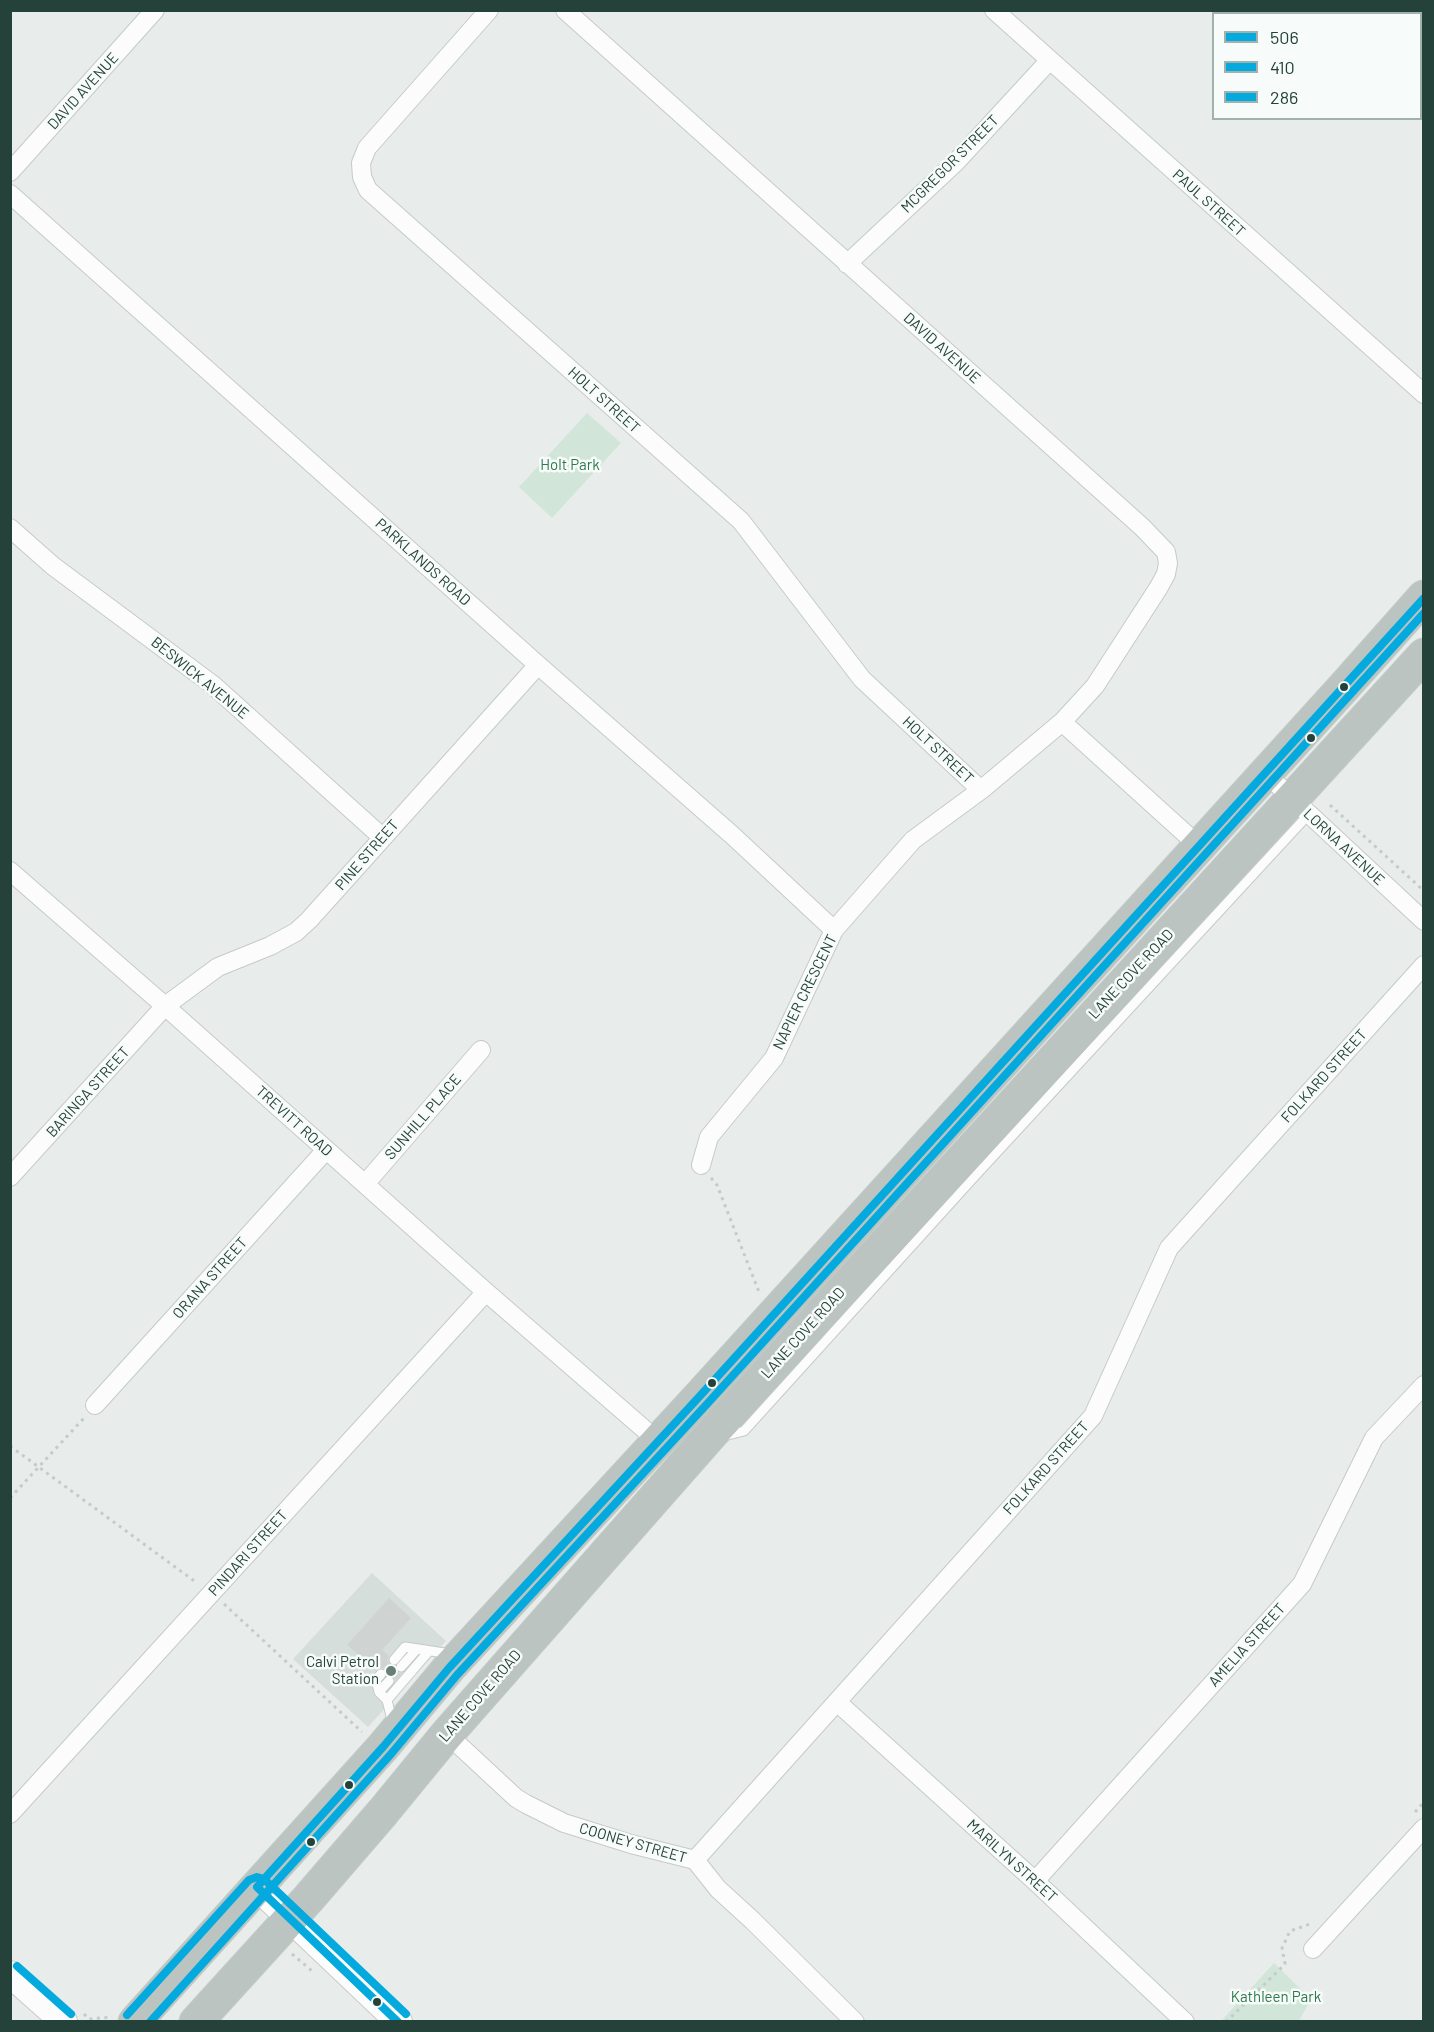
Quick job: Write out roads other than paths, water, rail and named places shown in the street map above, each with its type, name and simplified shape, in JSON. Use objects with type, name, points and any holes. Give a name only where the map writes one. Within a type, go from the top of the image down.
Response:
[{"type":"highway","points":[[124,2019],[257,1887],[396,1732],[445,1653],[658,1443],[1424,597]]},
{"type":"highway","name":"LANE COVE ROAD","points":[[196,2022],[383,1812],[447,1734],[713,1432],[970,1149],[1301,807],[1424,655]]},
{"type":"street","name":"DAVID AVENUE","points":[[10,172],[155,10]]},
{"type":"street","name":"HOLT STREET","points":[[489,10],[367,148],[362,163],[362,177],[368,190],[741,521],[862,680],[981,790]]},
{"type":"street","name":"DAVID AVENUE","points":[[565,10],[1158,541],[1166,552],[1168,563],[1166,574],[1159,587],[1095,686],[1062,722]]},
{"type":"street","name":"PAUL STREET","points":[[994,10],[1424,394]]},
{"type":"street","name":"MCGREGOR STREET","points":[[847,264],[956,162],[1049,61]]},
{"type":"street","name":"PARKLANDS ROAD","points":[[10,194],[732,835],[834,930]]},
{"type":"street","name":"BESWICK AVENUE","points":[[10,528],[53,566],[213,685],[382,837]]},
{"type":"street","name":"PINE STREET","points":[[165,1006],[218,967],[270,946],[296,932],[538,665]]},
{"type":"street","name":"NAPIER CRESCENT","points":[[701,1165],[709,1137],[774,1058],[834,930],[913,840],[981,790],[1062,722]]},
{"type":"street","points":[[1062,722],[1199,846]]},
{"type":"street","name":"LORNA AVENUE","points":[[1265,773],[1424,921]]},
{"type":"street","name":"TREVITT ROAD","points":[[12,876],[165,1006],[658,1443]]},
{"type":"street","name":"FOLKARD STREET","points":[[695,1860],[1093,1416],[1169,1248],[1424,965]]},
{"type":"street","name":"BARINGA STREET","points":[[10,1177],[165,1006]]},
{"type":"street","name":"SUNHILL PLACE","points":[[365,1184],[481,1050]]},
{"type":"street","name":"ORANA STREET","points":[[95,1405],[326,1150]]},
{"type":"street","name":"PINDARI STREET","points":[[10,1814],[486,1292]]},
{"type":"street","name":"AMELIA STREET","points":[[1035,1881],[1302,1584],[1374,1438],[1424,1385]]},
{"type":"street","name":"MARILYN STREET","points":[[837,1702],[1035,1881],[1185,2022]]},
{"type":"street","name":"COONEY STREET","points":[[447,1734],[526,1804],[564,1823],[631,1844],[695,1860],[718,1889],[855,2022]]},
{"type":"street","points":[[1313,1949],[1424,1828]]},
{"type":"street","points":[[257,1887],[399,2022]]},
{"type":"street","points":[[10,1974],[73,2017]]},
{"type":"lane","points":[[397,1663],[417,1648],[445,1653]]},
{"type":"lane","points":[[387,1700],[445,1653]]},
{"type":"lane","points":[[385,1678],[379,1692],[387,1700],[396,1732]]},
{"type":"place","name":"Calvi Petrol Station","points":[[391,1671]]},
{"type":"park label","name":"Holt Park","points":[[570,465]]},
{"type":"park label","name":"Kathleen Park","points":[[1276,1997]]}]
